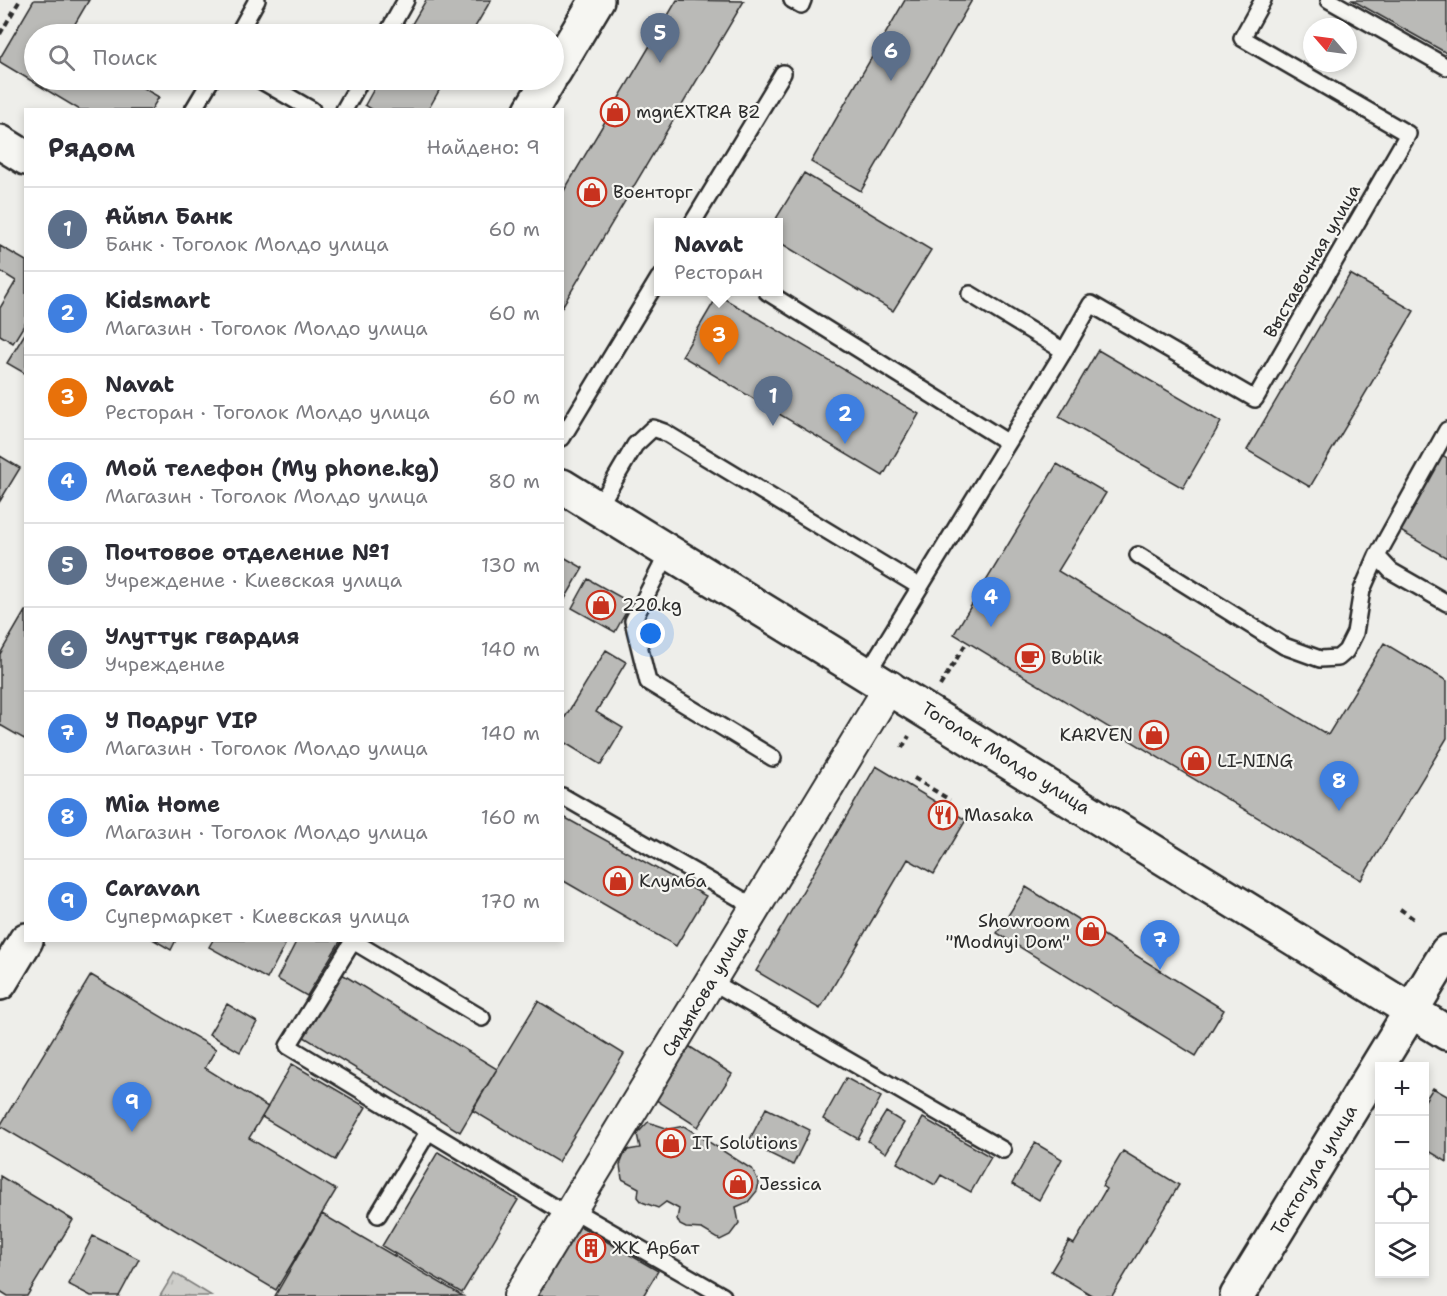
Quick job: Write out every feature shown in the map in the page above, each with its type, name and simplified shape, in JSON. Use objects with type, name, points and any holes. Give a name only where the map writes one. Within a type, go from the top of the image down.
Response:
[{"type":"main road","points":[[564,55],[597,0]]},
{"type":"main road","points":[[532,108],[543,90]]},
{"type":"main road","points":[[0,142],[24,157]]},
{"type":"main road","name":"Тоголок Молдо улица","points":[[564,487],[879,679],[1447,1033]]},
{"type":"main road","points":[[0,983],[25,942]]},
{"type":"main road","name":"Токтогула улица","points":[[1237,1296],[1447,952]]},
{"type":"street","name":"Сыдыкова улица","points":[[519,1296],[755,907],[879,679]]},
{"type":"lane","points":[[243,24],[257,0]]},
{"type":"lane","points":[[393,24],[406,0]]},
{"type":"lane","points":[[792,0],[801,5],[803,0]]},
{"type":"lane","name":"Выставочная улица","points":[[1064,351],[1091,304],[1255,399],[1408,134],[1242,38],[1263,0]]},
{"type":"lane","points":[[1329,0],[1447,67]]},
{"type":"lane","points":[[695,218],[783,74]]},
{"type":"lane","points":[[194,108],[205,90]]},
{"type":"lane","points":[[277,90],[309,108]]},
{"type":"lane","points":[[345,108],[355,90]]},
{"type":"lane","points":[[564,435],[654,286]]},
{"type":"lane","points":[[879,679],[920,587],[1064,351],[970,294]]},
{"type":"lane","points":[[775,296],[1007,442]]},
{"type":"lane","points":[[598,508],[635,445],[653,428],[664,432],[920,587]]},
{"type":"lane","points":[[1138,555],[1284,646],[1320,659],[1338,658],[1346,651],[1355,633],[1362,590],[1377,556],[1447,430]]},
{"type":"lane","points":[[669,551],[633,621],[648,682],[773,758]]},
{"type":"lane","points":[[1377,556],[1391,571],[1447,603]]},
{"type":"lane","points":[[564,797],[755,907]]},
{"type":"lane","points":[[352,942],[288,1046],[428,1132],[723,1296]]},
{"type":"lane","points":[[355,942],[482,1018]]},
{"type":"lane","points":[[711,981],[1003,1150]]},
{"type":"lane","points":[[378,1215],[428,1132]]},
{"type":"path","points":[[0,34],[20,0]]},
{"type":"path","points":[[914,778],[950,800]]},
{"type":"path","points":[[1400,909],[1414,919]]},
{"type":"green space","points":[[174,1273],[212,1296],[160,1296]]},
{"type":"building","points":[[34,0],[89,0],[75,24],[24,24],[24,76],[0,62],[0,58]]},
{"type":"building","points":[[426,0],[491,0],[477,24],[412,24]]},
{"type":"building","points":[[677,0],[744,1],[564,304],[564,191]]},
{"type":"building","points":[[905,0],[972,0],[861,191],[811,162]]},
{"type":"building","points":[[1352,0],[1447,0],[1447,54],[1443,51]]},
{"type":"building","points":[[47,90],[147,90],[159,97],[152,108],[77,108]]},
{"type":"building","points":[[373,90],[439,90],[429,108],[370,108],[365,105]]},
{"type":"building","points":[[804,173],[931,250],[893,311],[783,244],[783,218],[776,218]]},
{"type":"building","points":[[0,246],[24,260],[24,325],[13,343],[0,335],[0,308],[16,281],[0,271]]},
{"type":"building","points":[[1350,274],[1414,311],[1310,487],[1247,450]]},
{"type":"building","points":[[717,296],[720,296],[919,414],[883,476],[682,356]]},
{"type":"building","points":[[24,335],[24,373],[7,363]]},
{"type":"building","points":[[1098,350],[1221,422],[1183,488],[1059,417]]},
{"type":"building","points":[[1441,454],[1447,458],[1447,558],[1397,529]]},
{"type":"building","points":[[0,456],[20,468],[0,501]]},
{"type":"building","points":[[1057,464],[1106,493],[1058,571],[1328,735],[1384,643],[1447,681],[1447,738],[1361,880],[954,634]]},
{"type":"building","points":[[564,557],[583,568],[564,601]]},
{"type":"building","name":"220.kg","points":[[588,579],[631,603],[615,632],[572,608]]},
{"type":"building","points":[[24,613],[24,739],[0,725],[0,654]]},
{"type":"building","points":[[606,650],[626,662],[596,712],[623,728],[601,765],[564,742],[564,719]]},
{"type":"building","points":[[876,766],[966,820],[934,874],[908,859],[820,1009],[756,971]]},
{"type":"building","points":[[564,817],[706,896],[676,946],[564,881]]},
{"type":"building","points":[[1026,887],[1224,1010],[1196,1056],[997,933]]},
{"type":"building","points":[[157,942],[175,942],[171,950]]},
{"type":"building","points":[[212,942],[280,942],[285,945],[267,979],[209,947]]},
{"type":"building","points":[[296,942],[340,942],[307,996],[277,979]]},
{"type":"building","points":[[342,974],[497,1069],[460,1132],[304,1037]]},
{"type":"building","points":[[91,975],[216,1049],[205,1068],[268,1107],[249,1138],[336,1190],[276,1290],[0,1126]]},
{"type":"building","points":[[538,1001],[624,1054],[558,1162],[472,1110]]},
{"type":"building","points":[[227,1004],[257,1022],[240,1052],[209,1034]]},
{"type":"building","points":[[684,1043],[732,1074],[698,1127],[650,1096]]},
{"type":"building","points":[[292,1064],[366,1107],[335,1160],[262,1117]]},
{"type":"building","points":[[846,1078],[881,1097],[858,1139],[823,1119]]},
{"type":"building","points":[[1433,1088],[1447,1096],[1447,1162],[1429,1151],[1429,1094]]},
{"type":"building","points":[[766,1108],[810,1130],[793,1165],[748,1143]]},
{"type":"building","points":[[886,1112],[904,1123],[886,1153],[868,1141]]},
{"type":"building","points":[[923,1118],[991,1157],[971,1192],[941,1175],[935,1185],[897,1163]]},
{"type":"building","points":[[648,1122],[669,1129],[684,1126],[753,1170],[759,1183],[757,1191],[748,1202],[736,1207],[739,1223],[730,1235],[720,1240],[702,1229],[686,1228],[680,1225],[677,1219],[679,1209],[666,1202],[658,1208],[642,1202],[638,1197],[639,1188],[622,1179],[620,1165],[624,1155],[628,1150],[640,1148],[637,1134]]},
{"type":"building","points":[[1035,1143],[1062,1159],[1039,1200],[1012,1184]]},
{"type":"building","points":[[1123,1151],[1179,1185],[1112,1296],[1093,1296],[1051,1271],[1069,1241],[1074,1244],[1106,1189],[1102,1186]]},
{"type":"building","points":[[438,1152],[518,1200],[462,1293],[382,1246]]},
{"type":"building","points":[[0,1176],[73,1220],[27,1296],[8,1296],[0,1291]]},
{"type":"building","points":[[322,1214],[463,1296],[275,1296]]},
{"type":"building","name":"ЖК Арбат","points":[[578,1225],[658,1271],[643,1296],[537,1296]]},
{"type":"building","points":[[93,1236],[139,1259],[119,1296],[91,1296],[68,1284]]},
{"type":"place","name":"Почтовое отделение №1","points":[[660,63]]},
{"type":"place","name":"Улуттук гвардия","points":[[891,81]]},
{"type":"place","name":"mgnEXTRA B2","points":[[615,112]]},
{"type":"place","name":"Военторг","points":[[592,192]]},
{"type":"place","name":"Navat","points":[[719,365]]},
{"type":"place","name":"Айыл Банк","points":[[773,426]]},
{"type":"place","name":"Kidsmart","points":[[845,444]]},
{"type":"place","name":"220.kg","points":[[601,605]]},
{"type":"place","name":"Мой телефон (My phone.kg)","points":[[991,627]]},
{"type":"place","name":"Bublik","points":[[1030,658]]},
{"type":"place","name":"KARVEN","points":[[1154,735]]},
{"type":"place","name":"LI-NING","points":[[1196,761]]},
{"type":"place","name":"Mia Home","points":[[1339,811]]},
{"type":"place","name":"Masaka","points":[[943,815]]},
{"type":"place","name":"Клумба","points":[[618,881]]},
{"type":"place","name":"Showroom \"Modnyi Dom\"","points":[[1091,931]]},
{"type":"place","name":"У Подруг VIP","points":[[1160,970]]},
{"type":"place","name":"Caravan","points":[[132,1132]]},
{"type":"place","name":"IT Solutions","points":[[671,1143]]},
{"type":"place","name":"Jessica","points":[[738,1184]]},
{"type":"place","name":"ЖК Арбат","points":[[591,1248]]}]
